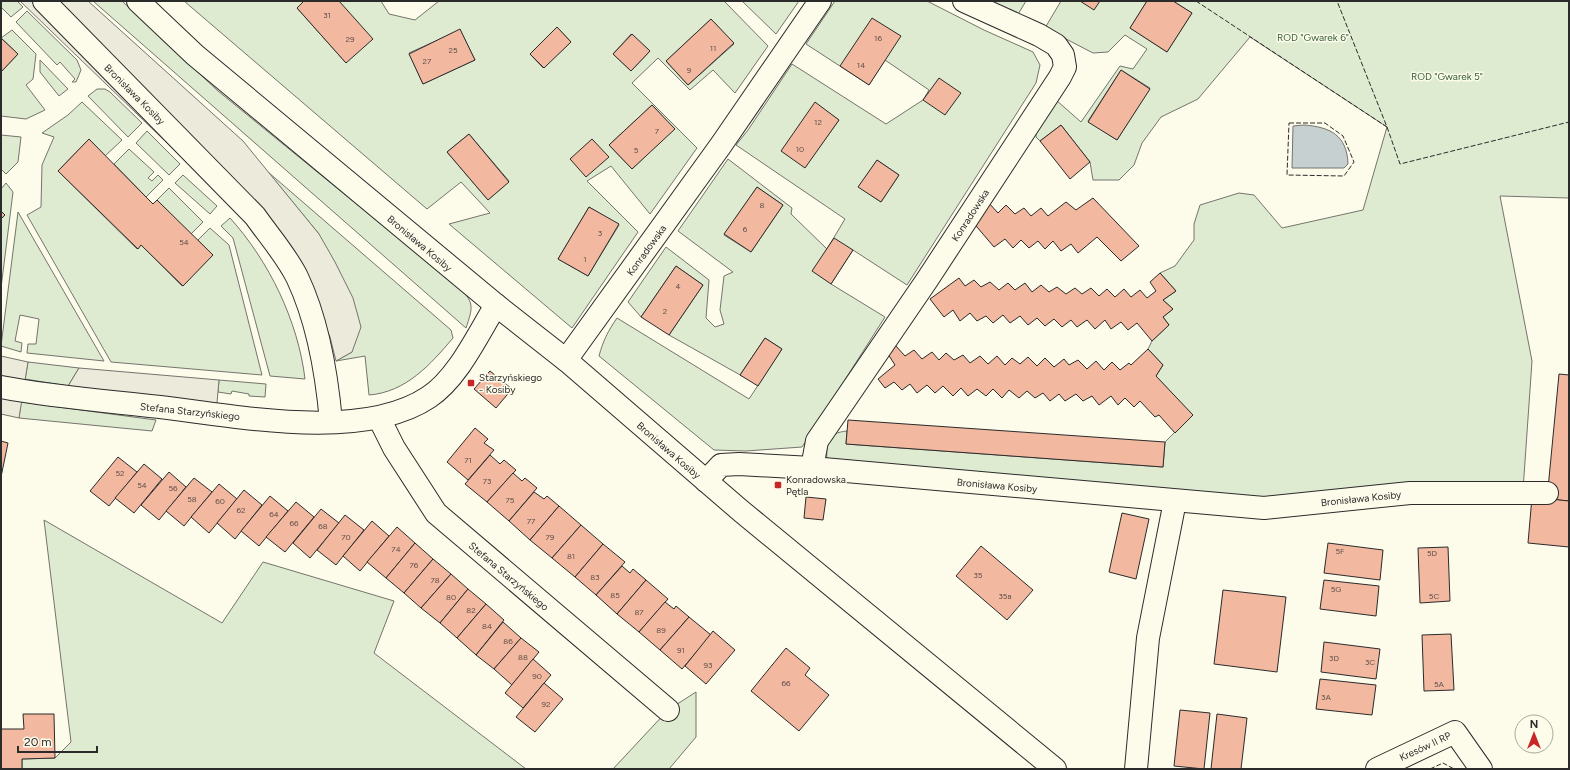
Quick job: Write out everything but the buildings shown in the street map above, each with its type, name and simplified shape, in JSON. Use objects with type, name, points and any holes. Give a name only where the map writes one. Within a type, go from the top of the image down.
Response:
[{"type":"street","name":"Bronisława Kosiby","points":[[44,1],[255,216],[277,247],[296,276],[309,310],[323,363],[328,390],[331,422]]},
{"type":"street","name":"Bronisława Kosiby","points":[[138,1],[195,55],[496,305],[566,360],[706,481],[1055,769]]},
{"type":"street","name":"Konradowska","points":[[566,360],[712,158],[820,1]]},
{"type":"street","name":"Konradowska","points":[[812,468],[817,441],[943,256],[1060,77],[1065,67],[1063,55],[1056,45],[964,1]]},
{"type":"street","name":"Stefana Starzyńskiego","points":[[1,387],[54,395],[248,418],[331,422],[380,418],[404,411],[429,397],[448,381],[496,305]]},
{"type":"street","name":"Stefana Starzyńskiego","points":[[380,418],[394,448],[436,513],[668,710]]},
{"type":"street","name":"Bronisława Kosiby","points":[[706,481],[721,465],[739,464],[812,468],[1264,508],[1410,493],[1547,493]]},
{"type":"street","points":[[1136,769],[1148,638],[1175,501]]},
{"type":"street","name":"Kresów II RP","points":[[1376,769],[1455,732],[1481,769]]},
{"type":"green space","points":[[1,1],[17,1],[23,7],[11,17],[1,7]]},
{"type":"green space","points":[[93,1],[122,1],[218,91],[457,286],[467,296],[471,305],[466,328]]},
{"type":"green space","points":[[184,1],[304,1],[297,8],[346,63],[339,1],[381,1],[389,14],[415,20],[439,1],[724,1],[768,46],[735,93],[713,70],[690,90],[658,58],[632,83],[697,148],[650,214],[611,166],[587,181],[638,232],[572,328],[449,224],[490,213],[461,182],[427,209]],"holes":[[[711,19],[734,44],[688,85],[666,61]],[[557,27],[571,42],[543,68],[530,54]],[[460,30],[475,60],[423,84],[409,53]],[[631,34],[650,51],[631,71],[613,54]],[[652,105],[674,129],[632,169],[609,145]],[[469,134],[509,181],[488,200],[447,152]],[[589,207],[619,225],[588,276],[558,259]]]},
{"type":"green space","points":[[742,1],[799,1],[776,34]]},
{"type":"green space","points":[[835,1],[927,1],[984,30],[1033,52],[1040,65],[1036,83],[907,285],[853,250],[831,284],[885,317],[802,447],[746,451],[714,450],[599,356],[606,336],[617,318],[749,399],[782,349],[765,338],[740,375],[669,335],[703,285],[676,266],[641,317],[628,302],[666,247],[709,280],[706,318],[715,327],[724,324],[720,310],[724,276],[733,272],[678,231],[728,159],[792,208],[791,214],[827,249],[845,219],[736,145],[748,130],[792,64],[886,124],[923,100],[929,90],[885,60],[869,85],[806,44]],"holes":[[[815,103],[839,120],[805,167]],[[877,160],[899,175],[881,202],[859,187]],[[757,187],[783,205],[751,252],[724,235]]]},
{"type":"green space","points":[[986,1],[1026,1],[1017,16]]},
{"type":"green space","points":[[1061,1],[1147,1],[1130,28],[1167,52],[1192,13],[1173,1],[1569,1],[1569,198],[1500,196],[1532,361],[1523,490],[1263,503],[827,460],[829,440],[835,434],[847,431],[846,444],[1163,467],[1165,442],[1192,415],[1156,376],[1163,365],[1148,349],[1152,341],[1169,325],[1163,317],[1173,309],[1163,300],[1176,291],[1160,273],[1175,266],[1194,240],[1194,224],[1200,205],[1239,193],[1254,195],[1282,228],[1363,210],[1387,127],[1250,37],[1198,99],[1161,117],[1142,143],[1134,165],[1119,180],[1093,180],[1090,162],[1061,125],[1040,141],[1036,137],[1036,123],[1056,100],[1081,122],[1120,66],[1133,69],[1147,49],[1125,35],[1108,52],[1093,53],[1045,28]],"holes":[[[1121,70],[1150,88],[1117,140],[1088,121]]]},
{"type":"green space","points":[[27,11],[77,60],[81,70],[76,82],[72,82],[75,79],[60,62],[57,65],[16,22]]},
{"type":"green space","points":[[12,30],[36,54],[33,79],[26,85],[45,110],[26,119],[1,116],[1,72],[18,54],[1,38]]},
{"type":"green space","points":[[40,60],[68,89],[59,96],[40,72]]},
{"type":"green space","points":[[97,89],[105,89],[110,92],[142,123],[128,137],[88,96]]},
{"type":"green space","points":[[82,102],[122,140],[105,156],[89,139],[58,171],[137,249],[141,245],[182,286],[213,255],[198,240],[210,228],[229,245],[262,375],[111,362],[27,215],[41,207],[42,165],[54,137],[42,133],[68,115]]},
{"type":"green space","points":[[147,131],[180,164],[169,175],[136,143]]},
{"type":"green space","points":[[1,135],[21,137],[18,162],[6,174],[1,169]]},
{"type":"green space","points":[[129,149],[154,172],[148,178],[152,181],[158,175],[163,180],[146,197],[114,164]]},
{"type":"green space","points":[[268,172],[451,330],[453,338],[426,367],[406,383],[382,393],[369,395],[365,356],[336,361],[352,352],[319,234]]},
{"type":"green space","points":[[183,175],[217,206],[210,214],[175,183]]},
{"type":"green space","points":[[6,183],[13,192],[1,288],[1,219],[5,215],[1,211],[1,189]]},
{"type":"green space","points":[[169,188],[203,222],[191,234],[157,200]]},
{"type":"green space","points":[[18,212],[104,361],[27,353],[28,344],[36,344],[39,319],[20,315],[15,341],[22,343],[21,352],[1,346]]},
{"type":"green space","points":[[230,218],[257,253],[280,293],[296,335],[305,379],[270,376],[233,238],[221,226]]},
{"type":"green space","points":[[28,362],[79,368],[68,386],[25,379]]},
{"type":"green space","points":[[219,380],[266,384],[265,397],[249,396],[249,394],[232,391],[231,394],[218,392]]},
{"type":"green space","points":[[21,402],[156,420],[152,431],[19,418]]},
{"type":"green space","points":[[44,520],[222,623],[263,562],[394,601],[374,653],[526,769],[22,769],[22,759],[55,758],[71,742]]},
{"type":"green space","points":[[696,692],[696,737],[669,769],[613,769],[668,710]]},
{"type":"shaded area","points":[[20,1],[88,1],[243,141],[319,234],[335,262],[353,298],[361,327],[352,352],[336,361],[330,337],[319,311],[252,225]]},
{"type":"shaded area","points":[[1304,125],[1322,128],[1335,134],[1344,146],[1348,164],[1344,168],[1292,168],[1293,126]]},
{"type":"shaded area","points":[[1,356],[28,362],[19,418],[1,414]]},
{"type":"shaded area","points":[[79,368],[219,380],[216,414],[62,396]]},
{"type":"fence","points":[[1196,1],[1387,127],[1337,1]]},
{"type":"fence","points":[[1387,127],[1400,164],[1569,122]]},
{"type":"fence","points":[[1289,123],[1325,123],[1343,136],[1354,162],[1344,176],[1287,175],[1289,123]]},
{"type":"fence","points":[[1430,769],[1443,763],[1454,769]]},
{"type":"place","name":"Starzyńskiego - Kosiby","points":[[471,383]]},
{"type":"place","name":"Konradowska Pętla","points":[[778,485]]},
{"type":"park label","name":"ROD \"Gwarek 6\"","points":[[1313,37]]},
{"type":"park label","name":"ROD \"Gwarek 5\"","points":[[1447,76]]}]
